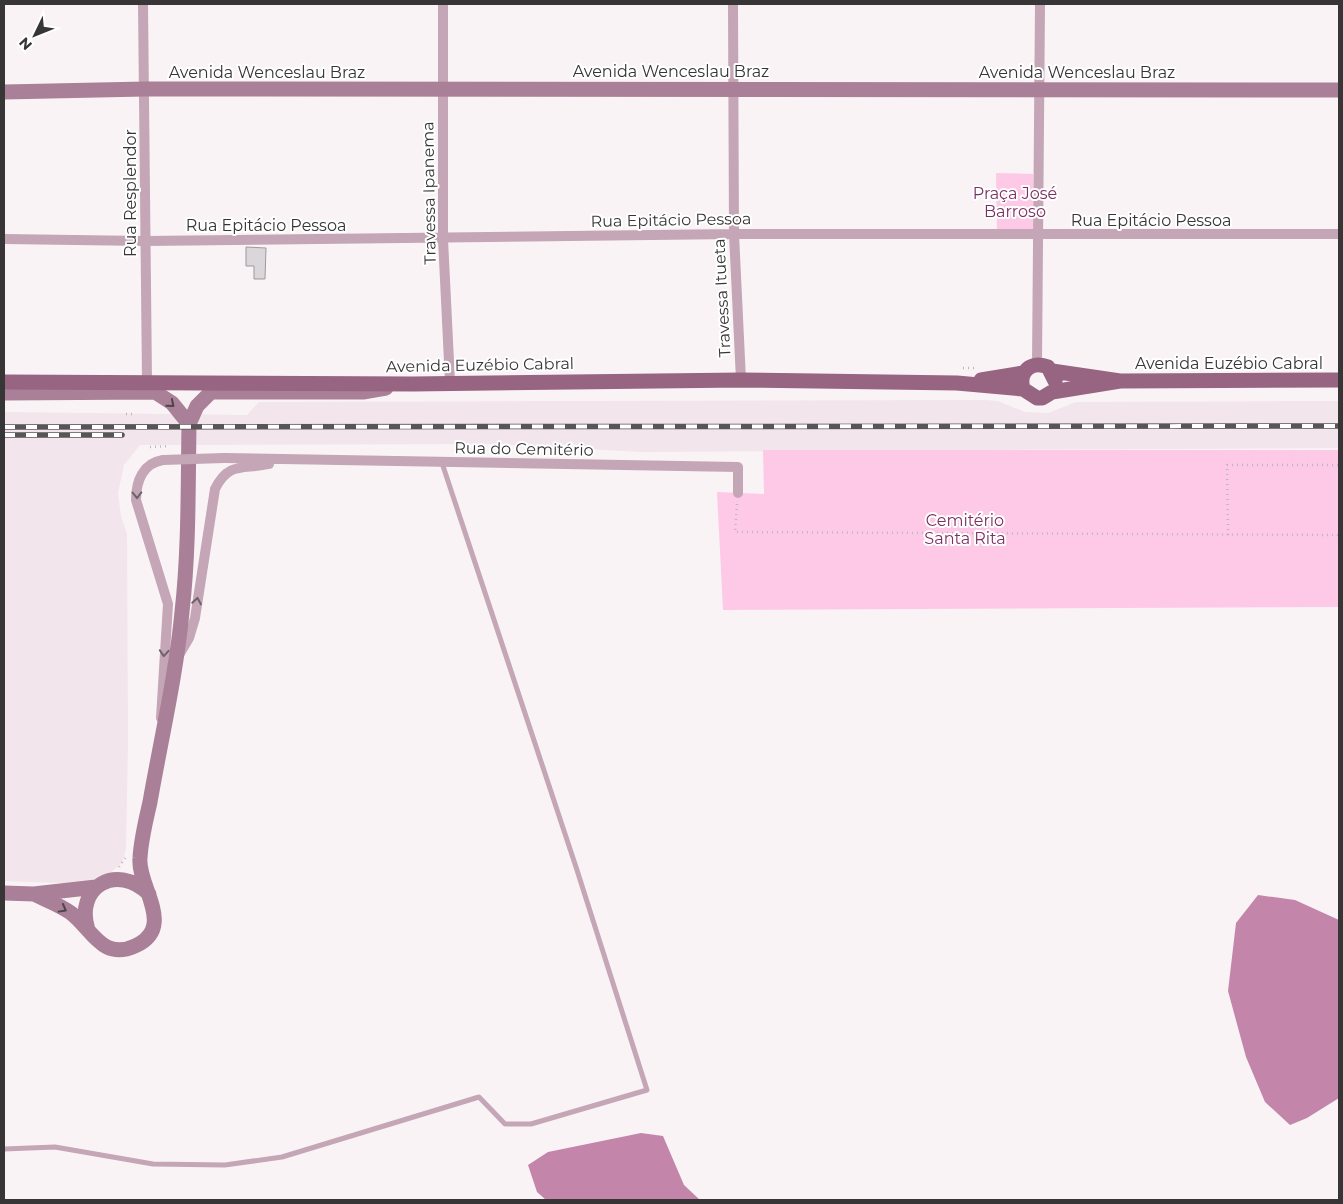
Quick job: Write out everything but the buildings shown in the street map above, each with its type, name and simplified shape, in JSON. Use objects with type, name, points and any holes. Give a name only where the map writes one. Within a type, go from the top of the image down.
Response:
[{"type":"main road","points":[[1023,390],[1021,379],[1023,373],[1037,364],[1048,367],[1052,371],[1055,382],[1052,392]]},
{"type":"main road","name":"Avenida Euzébio Cabral","points":[[1052,371],[1120,381],[1339,380]]},
{"type":"main road","name":"Avenida Euzébio Cabral","points":[[957,383],[1023,373]]},
{"type":"main road","name":"Avenida Euzébio Cabral","points":[[4,382],[147,381],[413,384],[450,382],[741,380],[957,383],[1023,390],[1031,397],[1042,398],[1052,392],[1120,381]]},
{"type":"street","name":"Rua Resplendor","points":[[143,4],[147,381]]},
{"type":"street","name":"Travessa Ipanema","points":[[443,4],[444,239],[450,382]]},
{"type":"street","name":"Travessa Itueta","points":[[733,4],[734,234],[741,380]]},
{"type":"street","points":[[1037,364],[1040,4]]},
{"type":"street","name":"Avenida Wenceslau Braz","points":[[4,92],[145,89],[443,90],[732,88],[1339,90]]},
{"type":"street","name":"Rua Epitácio Pessoa","points":[[4,239],[145,241],[444,239],[734,234],[1339,234]]},
{"type":"street","points":[[88,930],[84,919],[84,907],[89,896],[106,880],[129,870],[161,739],[182,612],[189,424],[197,406],[211,392],[363,392],[413,384]]},
{"type":"street","points":[[4,393],[155,392],[172,403],[189,424]]},
{"type":"street","name":"Rua do Cemitério","points":[[161,739],[160,697],[168,604],[138,508],[136,490],[141,475],[149,465],[163,460],[224,458],[738,467],[738,493]]},
{"type":"street","name":"Rua do Cemitério","points":[[175,662],[189,638],[194,618],[215,489],[221,476],[238,467],[284,460]]},
{"type":"street","points":[[34,894],[72,913],[99,943],[115,949],[126,949],[137,945],[149,933],[155,916],[154,905],[134,855]]},
{"type":"street","points":[[4,893],[34,894],[118,879],[130,880],[149,894]]},
{"type":"lane","points":[[4,1149],[55,1147],[153,1164],[225,1165],[282,1157],[479,1097],[505,1124],[531,1124],[647,1090],[576,867],[442,462]]},
{"type":"path","points":[[126,414],[136,414]]},
{"type":"path","points":[[150,446],[169,446]]},
{"type":"path","points":[[1228,535],[1227,465],[1339,465]]},
{"type":"path","points":[[738,493],[735,532],[1339,535]]},
{"type":"path","points":[[106,880],[124,860],[134,855]]},
{"type":"shaded area","points":[[998,401],[1025,412],[1048,413],[1076,402],[1339,401],[1339,448],[643,452],[488,444],[140,445],[124,465],[118,493],[121,516],[127,534],[128,743],[126,849],[122,863],[101,880],[89,884],[4,881],[4,412],[247,415],[259,402]]},
{"type":"shaded area","points":[[1258,895],[1295,900],[1339,920],[1339,1098],[1307,1118],[1290,1125],[1265,1102],[1246,1057],[1228,991],[1236,923]]},
{"type":"shaded area","points":[[641,1133],[663,1136],[684,1185],[700,1200],[546,1200],[537,1192],[528,1165],[548,1152]]},
{"type":"green space","name":"Praça José Barroso","points":[[996,173],[1033,174],[1034,232],[997,232]]},
{"type":"green space","name":"Cemitério Santa Rita","points":[[763,450],[1339,450],[1339,607],[723,610],[717,492],[764,494]]},
{"type":"railway","points":[[4,427],[1339,426]]},
{"type":"railway","points":[[4,435],[122,435]]}]
